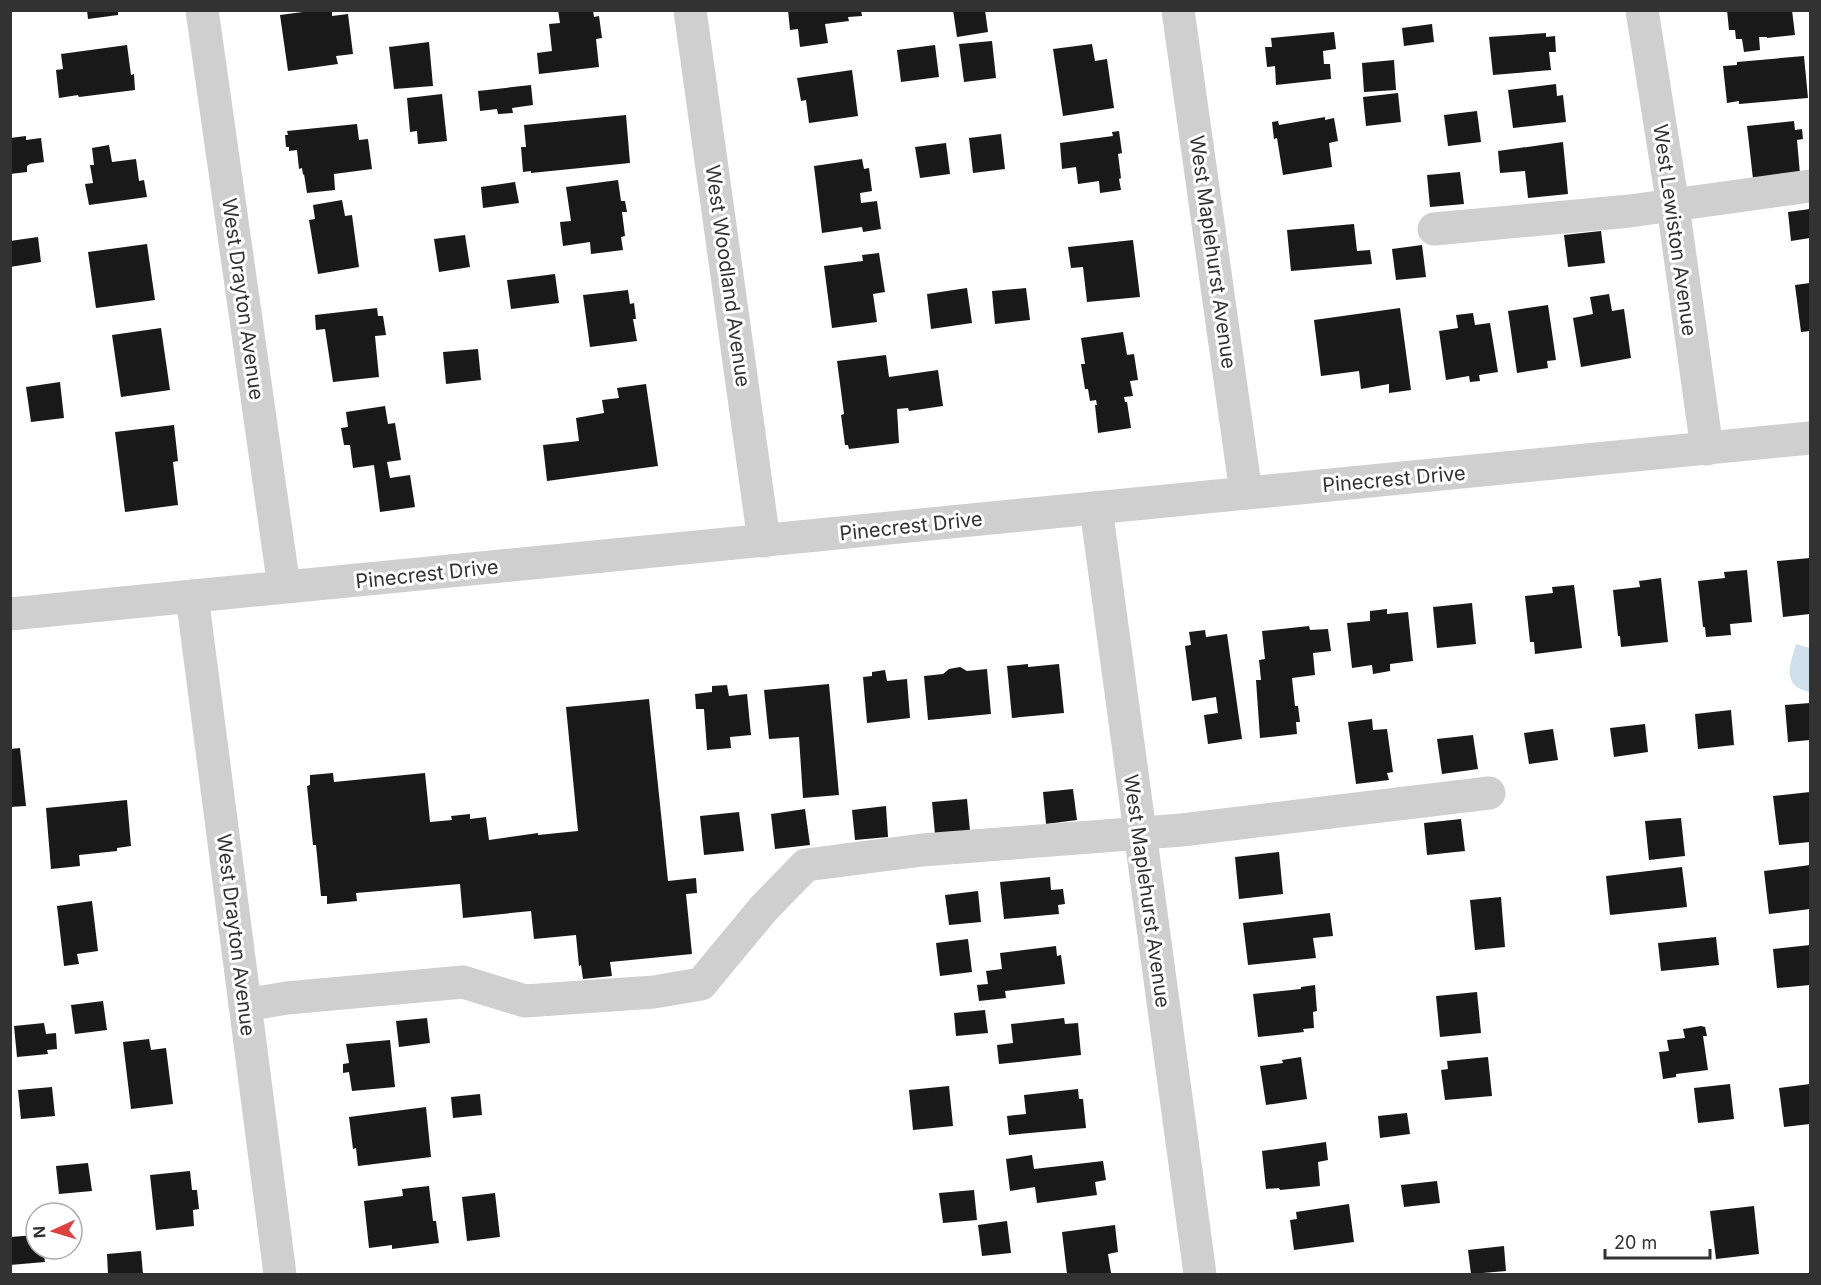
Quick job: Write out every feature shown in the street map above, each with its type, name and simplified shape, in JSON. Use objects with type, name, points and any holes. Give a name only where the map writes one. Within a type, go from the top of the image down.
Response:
[{"type":"street","name":"West Drayton Avenue","points":[[202,10],[284,587]]},
{"type":"street","name":"West Woodland Avenue","points":[[690,10],[764,541]]},
{"type":"street","name":"West Maplehurst Avenue","points":[[1178,10],[1246,493]]},
{"type":"street","name":"West Lewiston Avenue","points":[[1642,10],[1707,449]]},
{"type":"street","points":[[1434,229],[1672,206],[1810,186]]},
{"type":"street","name":"Pinecrest Drive","points":[[10,614],[1810,438]]},
{"type":"street","name":"West Maplehurst Avenue","points":[[1096,508],[1200,1275]]},
{"type":"street","name":"West Drayton Avenue","points":[[192,596],[280,1275]]},
{"type":"street","points":[[245,1005],[287,998],[464,982],[525,1001],[654,992],[701,984],[764,908],[806,865],[922,850],[1139,834],[1489,793]]},
{"type":"water","points":[[1796,644],[1810,648],[1810,692],[1801,689],[1791,680],[1790,667]]},
{"type":"building","points":[[87,10],[118,10],[118,15],[88,19]]},
{"type":"building","points":[[332,10],[332,16],[348,14],[353,54],[336,56],[338,64],[288,71],[280,15]]},
{"type":"building","points":[[558,10],[593,10],[594,17],[599,16],[602,38],[596,39],[599,67],[539,74],[537,53],[552,51],[549,24],[560,23]]},
{"type":"building","points":[[788,10],[861,10],[862,16],[848,17],[849,21],[825,24],[828,43],[800,47],[798,29],[790,30]]},
{"type":"building","points":[[953,10],[985,10],[988,32],[957,37]]},
{"type":"building","points":[[1727,10],[1792,10],[1795,35],[1759,37],[1760,50],[1744,52],[1742,39],[1736,39],[1735,30],[1729,30]]},
{"type":"building","points":[[1432,24],[1434,42],[1404,46],[1402,28]]},
{"type":"building","points":[[1334,32],[1336,49],[1323,51],[1324,64],[1330,64],[1331,79],[1276,85],[1275,66],[1267,67],[1265,47],[1272,47],[1271,38]]},
{"type":"building","points":[[1546,33],[1546,37],[1555,36],[1556,52],[1549,52],[1551,70],[1493,75],[1489,37]]},
{"type":"building","points":[[992,41],[996,78],[964,82],[959,44]]},
{"type":"building","points":[[429,42],[433,86],[394,89],[389,47]]},
{"type":"building","points":[[1092,44],[1095,61],[1107,59],[1114,108],[1063,116],[1053,49]]},
{"type":"building","points":[[127,45],[131,75],[134,74],[135,90],[59,98],[56,70],[63,69],[61,54]]},
{"type":"building","points":[[935,45],[939,77],[901,82],[897,50]]},
{"type":"building","points":[[1804,56],[1808,98],[1727,103],[1723,66],[1737,65],[1737,62]]},
{"type":"building","points":[[1394,60],[1396,90],[1364,92],[1362,63]]},
{"type":"building","points":[[852,70],[858,116],[809,123],[806,100],[801,101],[797,78]]},
{"type":"building","points":[[1556,84],[1557,96],[1563,95],[1566,122],[1513,128],[1508,90]]},
{"type":"building","points":[[531,85],[533,105],[512,108],[513,113],[498,114],[497,109],[480,111],[478,91]]},
{"type":"building","points":[[1398,93],[1401,122],[1366,126],[1363,97]]},
{"type":"building","points":[[442,94],[447,141],[418,144],[417,131],[410,132],[407,98]]},
{"type":"building","points":[[1477,111],[1481,142],[1448,146],[1444,115]]},
{"type":"building","points":[[626,115],[630,163],[523,172],[521,147],[526,147],[524,125]]},
{"type":"building","points":[[1325,117],[1325,120],[1334,118],[1338,141],[1329,143],[1332,167],[1283,175],[1272,122],[1278,121],[1279,125]]},
{"type":"building","points":[[1794,121],[1795,130],[1802,129],[1803,139],[1797,140],[1800,174],[1753,179],[1747,126]]},
{"type":"building","points":[[357,124],[359,140],[368,139],[372,169],[334,174],[335,190],[307,193],[302,168],[299,169],[297,150],[289,151],[289,147],[286,147],[287,131]]},
{"type":"building","points":[[1119,131],[1122,153],[1118,154],[1121,190],[1100,193],[1099,181],[1078,184],[1076,167],[1062,169],[1060,143],[1113,136],[1112,132]]},
{"type":"building","points":[[1001,134],[1005,169],[973,173],[969,138]]},
{"type":"building","points":[[26,136],[26,140],[41,138],[44,162],[30,164],[27,166],[27,172],[10,174],[10,138]]},
{"type":"building","points":[[1563,142],[1568,194],[1528,198],[1525,171],[1500,173],[1498,151]]},
{"type":"building","points":[[946,143],[950,174],[920,178],[915,147]]},
{"type":"building","points":[[109,145],[112,162],[136,159],[139,181],[144,180],[147,197],[89,205],[85,184],[93,183],[90,165],[94,165],[92,148]]},
{"type":"building","points":[[862,159],[864,169],[869,168],[872,191],[860,193],[861,203],[877,201],[881,229],[863,232],[862,227],[822,233],[814,166]]},
{"type":"building","points":[[1460,172],[1464,204],[1430,207],[1427,175]]},
{"type":"building","points":[[618,180],[621,201],[625,201],[627,212],[622,212],[625,236],[621,237],[623,250],[591,254],[590,242],[563,246],[560,222],[571,221],[566,187]]},
{"type":"building","points":[[515,182],[519,203],[483,208],[481,187]]},
{"type":"building","points":[[342,200],[345,216],[352,215],[359,267],[318,274],[309,220],[315,219],[313,205]]},
{"type":"building","points":[[1810,209],[1810,238],[1791,241],[1788,212]]},
{"type":"building","points":[[1354,224],[1357,251],[1370,250],[1372,264],[1291,271],[1287,230]]},
{"type":"building","points":[[1601,231],[1605,263],[1568,267],[1564,235]]},
{"type":"building","points":[[465,235],[470,267],[439,272],[434,239]]},
{"type":"building","points":[[38,237],[41,262],[10,267],[10,241]]},
{"type":"building","points":[[1133,240],[1140,297],[1087,302],[1083,267],[1071,268],[1068,247]]},
{"type":"building","points":[[147,244],[155,300],[96,308],[88,252]]},
{"type":"building","points":[[1422,245],[1426,277],[1396,280],[1392,249]]},
{"type":"building","points":[[879,253],[885,292],[873,294],[877,322],[832,328],[824,266],[863,261],[862,255]]},
{"type":"building","points":[[555,274],[559,303],[511,309],[507,280]]},
{"type":"building","points":[[1810,283],[1810,331],[1801,332],[1795,285]]},
{"type":"building","points":[[967,288],[972,323],[931,329],[927,294]]},
{"type":"building","points":[[1026,288],[1030,320],[995,324],[992,291]]},
{"type":"building","points":[[628,290],[630,304],[634,303],[636,319],[633,319],[637,341],[590,347],[583,295]]},
{"type":"building","points":[[1609,294],[1612,311],[1624,309],[1631,358],[1581,367],[1573,318],[1593,314],[1590,297]]},
{"type":"building","points":[[1548,305],[1556,360],[1547,361],[1548,368],[1517,373],[1508,311]]},
{"type":"building","points":[[377,308],[378,316],[383,316],[386,335],[375,336],[379,377],[333,382],[325,329],[316,330],[315,315]]},
{"type":"building","points":[[1400,308],[1411,390],[1389,393],[1389,384],[1361,389],[1359,371],[1321,376],[1314,320]]},
{"type":"building","points":[[1473,313],[1475,325],[1490,323],[1498,372],[1479,375],[1480,381],[1470,382],[1469,376],[1446,380],[1439,331],[1458,328],[1456,315]]},
{"type":"building","points":[[161,328],[170,390],[121,397],[112,335]]},
{"type":"building","points":[[1123,332],[1127,355],[1134,354],[1138,380],[1130,381],[1133,396],[1124,397],[1127,402],[1131,428],[1098,433],[1096,400],[1090,401],[1088,389],[1085,389],[1081,364],[1085,364],[1081,338]]},
{"type":"building","points":[[478,349],[481,380],[446,384],[443,352]]},
{"type":"building","points":[[886,355],[889,377],[938,370],[943,406],[909,411],[908,408],[897,409],[899,443],[849,449],[848,445],[845,445],[841,415],[844,414],[837,361]]},
{"type":"building","points":[[60,382],[64,418],[31,422],[26,387]]},
{"type":"building","points":[[646,384],[658,466],[547,481],[543,445],[579,441],[576,418],[604,413],[602,400],[619,398],[617,388]]},
{"type":"building","points":[[385,406],[388,424],[395,423],[401,460],[387,462],[390,478],[410,475],[415,507],[380,512],[374,465],[353,468],[350,445],[344,445],[341,428],[348,427],[346,412]]},
{"type":"building","points":[[174,425],[178,461],[173,462],[178,505],[125,512],[115,432]]},
{"type":"building","points":[[1810,558],[1810,614],[1783,617],[1777,561]]},
{"type":"building","points":[[1747,570],[1752,622],[1730,624],[1731,635],[1706,637],[1698,581],[1725,578],[1724,572]]},
{"type":"building","points":[[1661,578],[1668,642],[1621,647],[1613,590],[1640,587],[1639,581]]},
{"type":"building","points":[[1574,585],[1582,648],[1535,654],[1534,642],[1530,642],[1525,596],[1553,593],[1552,587]]},
{"type":"building","points":[[1472,603],[1476,644],[1437,648],[1433,607]]},
{"type":"building","points":[[1387,609],[1387,614],[1408,612],[1413,661],[1390,664],[1390,671],[1373,674],[1372,665],[1352,668],[1347,623],[1370,621],[1370,611]]},
{"type":"building","points":[[1309,626],[1310,630],[1328,629],[1331,651],[1313,653],[1315,675],[1292,678],[1295,706],[1298,706],[1300,722],[1296,722],[1297,734],[1260,738],[1256,680],[1261,680],[1259,660],[1265,659],[1262,631]]},
{"type":"building","points":[[1205,630],[1206,637],[1227,634],[1242,739],[1208,744],[1204,715],[1218,713],[1216,697],[1192,701],[1185,646],[1191,645],[1189,632]]},
{"type":"building","points":[[1028,664],[1028,667],[1059,664],[1064,713],[1012,718],[1007,666]]},
{"type":"building","points":[[960,667],[967,671],[987,669],[991,714],[928,720],[924,676],[943,674],[949,669]]},
{"type":"building","points":[[885,670],[887,681],[907,679],[910,718],[867,723],[863,677],[872,676],[872,672]]},
{"type":"building","points":[[829,684],[839,795],[803,798],[799,737],[769,739],[764,690]]},
{"type":"building","points":[[727,685],[729,696],[747,694],[751,735],[730,737],[731,748],[707,750],[704,709],[696,709],[695,694],[712,692],[712,686]]},
{"type":"building","points":[[649,699],[668,881],[696,878],[697,893],[686,894],[692,954],[610,962],[612,976],[583,979],[581,965],[579,966],[576,935],[534,939],[531,911],[463,918],[460,884],[356,893],[357,901],[327,904],[327,896],[321,896],[307,786],[310,785],[310,775],[333,773],[334,782],[425,773],[430,822],[452,820],[451,816],[470,814],[470,819],[486,817],[489,840],[538,833],[538,835],[578,831],[566,707]]},
{"type":"building","points":[[1810,703],[1810,740],[1788,742],[1785,705]]},
{"type":"building","points":[[1731,710],[1734,745],[1698,749],[1695,714]]},
{"type":"building","points":[[1372,719],[1373,730],[1387,729],[1393,772],[1387,773],[1389,780],[1356,784],[1348,722]]},
{"type":"building","points":[[1645,724],[1648,752],[1614,757],[1610,728]]},
{"type":"building","points":[[1553,729],[1558,760],[1529,764],[1524,733]]},
{"type":"building","points":[[1473,735],[1478,769],[1442,774],[1437,739]]},
{"type":"building","points":[[20,748],[26,806],[10,807],[10,749]]},
{"type":"building","points":[[1073,789],[1077,820],[1046,824],[1043,792]]},
{"type":"building","points":[[1810,792],[1810,842],[1779,845],[1773,796]]},
{"type":"building","points":[[967,799],[970,831],[935,834],[932,802]]},
{"type":"building","points":[[127,800],[131,846],[117,848],[117,851],[79,855],[80,866],[51,869],[46,808]]},
{"type":"building","points":[[886,806],[888,837],[855,840],[852,810]]},
{"type":"building","points":[[805,809],[810,845],[775,849],[771,814]]},
{"type":"building","points":[[739,812],[744,851],[704,855],[700,816]]},
{"type":"building","points":[[1681,818],[1685,856],[1649,860],[1645,821]]},
{"type":"building","points":[[1461,819],[1465,851],[1427,855],[1424,823]]},
{"type":"building","points":[[1279,852],[1283,894],[1239,899],[1235,857]]},
{"type":"building","points":[[1810,865],[1810,909],[1769,914],[1764,871]]},
{"type":"building","points":[[1682,867],[1687,907],[1610,915],[1606,876]]},
{"type":"building","points":[[1050,877],[1051,890],[1063,889],[1065,904],[1058,905],[1059,914],[1004,919],[1000,882]]},
{"type":"building","points":[[978,891],[981,922],[949,925],[945,895]]},
{"type":"building","points":[[1501,897],[1505,947],[1475,950],[1470,900]]},
{"type":"building","points":[[92,901],[98,951],[77,954],[79,964],[64,966],[57,906]]},
{"type":"building","points":[[1330,913],[1333,936],[1313,938],[1316,958],[1248,965],[1243,923]]},
{"type":"building","points":[[1716,937],[1719,965],[1661,971],[1658,943]]},
{"type":"building","points":[[968,939],[972,972],[940,976],[936,943]]},
{"type":"building","points":[[1810,945],[1810,985],[1777,988],[1773,949]]},
{"type":"building","points":[[1056,946],[1057,956],[1061,955],[1065,984],[1005,991],[1006,998],[979,1001],[977,985],[988,984],[986,971],[1002,969],[1000,953]]},
{"type":"building","points":[[1315,985],[1317,1011],[1313,1012],[1314,1028],[1303,1029],[1304,1032],[1258,1037],[1253,994],[1301,989],[1301,987]]},
{"type":"building","points":[[1477,992],[1481,1033],[1440,1037],[1436,996]]},
{"type":"building","points":[[103,1001],[107,1030],[75,1034],[71,1005]]},
{"type":"building","points":[[985,1010],[988,1033],[956,1036],[954,1013]]},
{"type":"building","points":[[427,1018],[430,1043],[399,1047],[396,1021]]},
{"type":"building","points":[[1064,1018],[1065,1024],[1078,1023],[1081,1055],[999,1064],[997,1045],[1013,1043],[1011,1024]]},
{"type":"building","points":[[44,1023],[46,1034],[56,1033],[57,1049],[47,1050],[48,1054],[17,1057],[14,1026]]},
{"type":"building","points":[[1705,1027],[1707,1036],[1703,1036],[1708,1070],[1676,1074],[1676,1077],[1663,1079],[1659,1052],[1669,1051],[1667,1040],[1685,1038],[1683,1029]]},
{"type":"building","points":[[149,1039],[151,1050],[166,1048],[173,1104],[131,1109],[123,1042]]},
{"type":"building","points":[[390,1040],[395,1087],[352,1091],[349,1072],[343,1073],[343,1064],[349,1063],[346,1044]]},
{"type":"building","points":[[1301,1057],[1307,1099],[1266,1105],[1260,1066],[1283,1063],[1282,1060]]},
{"type":"building","points":[[1488,1057],[1492,1096],[1445,1100],[1441,1070],[1448,1069],[1447,1061]]},
{"type":"building","points":[[1730,1084],[1734,1119],[1698,1123],[1694,1088]]},
{"type":"building","points":[[1810,1084],[1810,1124],[1784,1127],[1779,1088]]},
{"type":"building","points":[[949,1086],[953,1126],[913,1130],[909,1090]]},
{"type":"building","points":[[52,1087],[55,1116],[21,1119],[18,1090]]},
{"type":"building","points":[[1078,1089],[1079,1099],[1083,1099],[1086,1128],[1009,1135],[1007,1116],[1026,1114],[1024,1095]]},
{"type":"building","points":[[480,1094],[482,1115],[453,1118],[451,1097]]},
{"type":"building","points":[[426,1107],[431,1157],[358,1166],[356,1148],[353,1149],[349,1117]]},
{"type":"building","points":[[1407,1113],[1410,1134],[1380,1138],[1378,1116]]},
{"type":"building","points":[[1326,1142],[1328,1160],[1318,1162],[1320,1186],[1266,1189],[1262,1151]]},
{"type":"building","points":[[1032,1155],[1034,1169],[1103,1161],[1106,1180],[1095,1182],[1097,1195],[1037,1203],[1035,1187],[1010,1191],[1006,1159]]},
{"type":"building","points":[[88,1163],[92,1191],[59,1194],[56,1166]]},
{"type":"building","points":[[190,1171],[192,1190],[197,1190],[199,1209],[193,1210],[194,1226],[156,1230],[150,1175]]},
{"type":"building","points":[[1437,1181],[1440,1203],[1404,1207],[1401,1185]]},
{"type":"building","points":[[429,1186],[433,1221],[436,1221],[439,1243],[392,1249],[392,1245],[369,1248],[364,1201],[403,1196],[402,1189]]},
{"type":"building","points":[[974,1190],[977,1220],[943,1223],[939,1193]]},
{"type":"building","points":[[495,1193],[500,1237],[467,1241],[462,1197]]},
{"type":"building","points":[[1349,1204],[1354,1242],[1294,1250],[1290,1220],[1297,1219],[1296,1212]]},
{"type":"building","points":[[1754,1206],[1759,1254],[1716,1259],[1710,1211]]},
{"type":"building","points":[[1007,1221],[1011,1253],[982,1256],[978,1225]]},
{"type":"building","points":[[1115,1225],[1118,1252],[1108,1254],[1111,1273],[1067,1274],[1062,1232]]},
{"type":"building","points":[[24,1236],[24,1261],[45,1262],[10,1265],[10,1237]]},
{"type":"building","points":[[1504,1246],[1506,1271],[1471,1274],[1468,1250]]},
{"type":"building","points":[[141,1251],[143,1274],[108,1274],[107,1254]]}]
